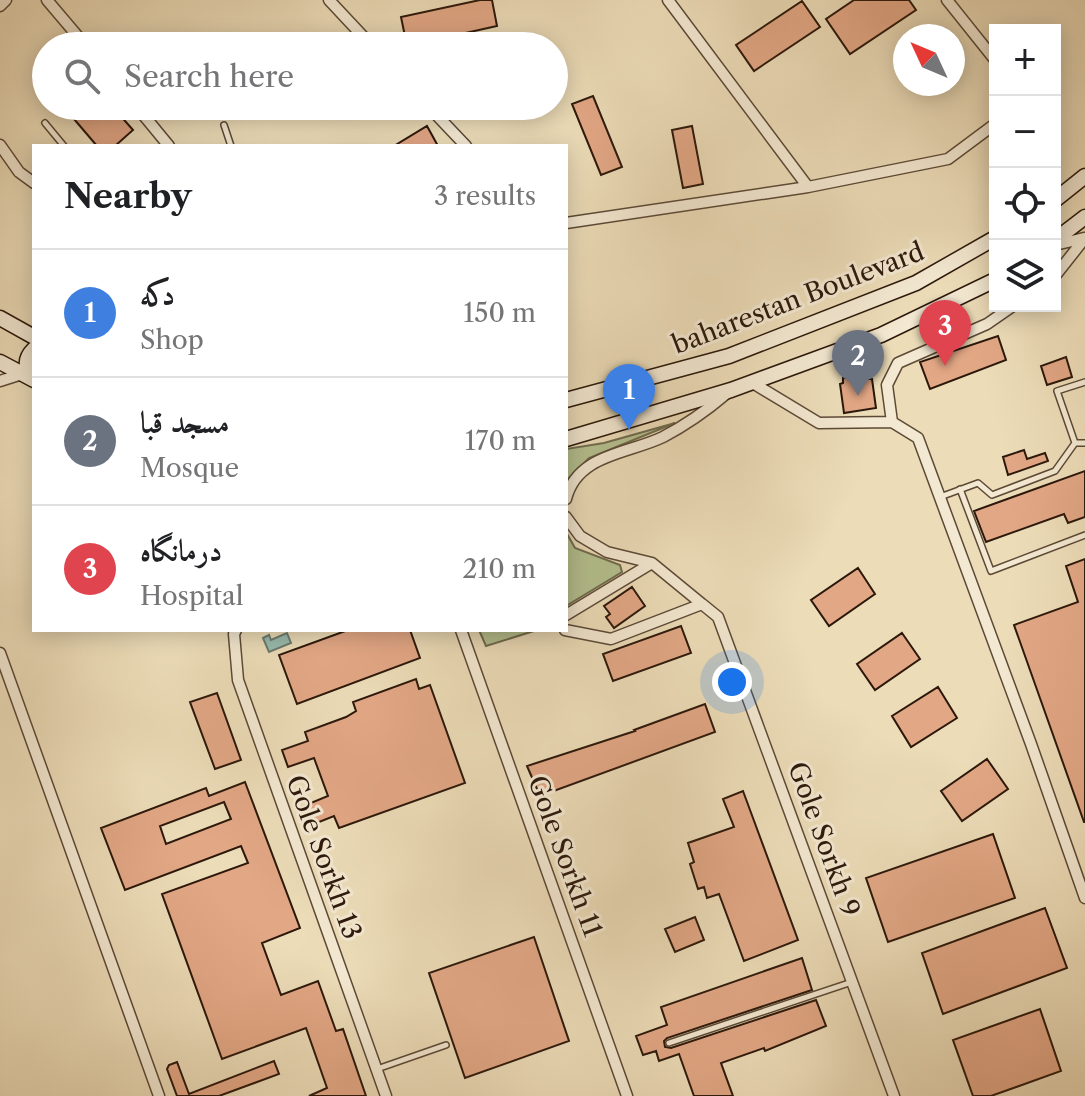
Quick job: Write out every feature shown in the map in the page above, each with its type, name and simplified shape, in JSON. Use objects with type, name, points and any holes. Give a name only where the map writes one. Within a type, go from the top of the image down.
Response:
[{"type":"street","points":[[0,6],[6,0]]},
{"type":"street","points":[[47,0],[74,32]]},
{"type":"street","points":[[329,0],[359,32]]},
{"type":"street","points":[[668,0],[808,187]]},
{"type":"street","points":[[947,0],[989,52]]},
{"type":"street","points":[[148,120],[167,144]]},
{"type":"street","points":[[441,120],[464,144]]},
{"type":"street","points":[[568,223],[808,187],[948,159],[989,128]]},
{"type":"street","points":[[0,145],[19,172],[32,182]]},
{"type":"street","points":[[1061,195],[1085,176]]},
{"type":"street","points":[[1058,240],[1085,217]]},
{"type":"street","points":[[1061,242],[1085,238]]},
{"type":"street","points":[[1061,268],[1085,238]]},
{"type":"street","name":"baharestan Boulevard","points":[[568,399],[729,356],[916,283],[991,240]]},
{"type":"street","points":[[568,438],[731,390],[881,335],[989,283]]},
{"type":"street","points":[[892,422],[887,385],[898,363],[987,324],[1004,312]]},
{"type":"street","points":[[0,318],[32,336]]},
{"type":"street","points":[[30,378],[26,366],[32,351]]},
{"type":"street","points":[[0,362],[30,378]]},
{"type":"street","points":[[0,381],[30,378]]},
{"type":"street","points":[[751,382],[819,423],[892,422],[918,438],[1085,898]]},
{"type":"street","points":[[568,490],[592,462],[661,438],[699,417],[731,390]]},
{"type":"street","points":[[568,520],[580,536],[607,552],[652,563]]},
{"type":"street","points":[[568,614],[652,563]]},
{"type":"street","name":"Gole Sorkh 9","points":[[652,563],[718,617],[894,1096]]},
{"type":"street","points":[[568,631],[611,639],[702,604]]},
{"type":"street","name":"Gole Sorkh 13","points":[[235,632],[238,680],[386,1096]]},
{"type":"street","name":"Gole Sorkh 11","points":[[462,632],[627,1096]]},
{"type":"street","points":[[0,653],[159,1096]]},
{"type":"lane","points":[[45,123],[62,144]]},
{"type":"lane","points":[[224,125],[230,144]]},
{"type":"lane","points":[[1075,443],[1057,391],[1085,382]]},
{"type":"lane","points":[[1075,443],[1085,443]]},
{"type":"lane","points":[[940,497],[978,483],[992,495],[1055,471],[1075,443]]},
{"type":"lane","points":[[960,489],[991,571],[1085,535]]},
{"type":"lane","points":[[669,1043],[853,981]]},
{"type":"lane","points":[[376,1069],[446,1045]]},
{"type":"green space","points":[[675,423],[589,458],[568,479],[568,449],[604,443]]},
{"type":"green space","points":[[568,536],[575,548],[620,565],[622,572],[568,605]]},
{"type":"green space","points":[[480,632],[531,632],[486,646]]},
{"type":"water","points":[[287,633],[291,643],[269,652],[263,638],[269,635],[271,640]]},
{"type":"building","points":[[492,0],[497,26],[470,32],[404,32],[401,17]]},
{"type":"building","points":[[854,0],[909,0],[916,10],[850,54],[826,19]]},
{"type":"building","points":[[802,1],[820,27],[754,71],[736,45]]},
{"type":"building","points":[[593,96],[622,167],[601,175],[572,104]]},
{"type":"building","points":[[75,120],[124,120],[133,130],[117,144],[95,144]]},
{"type":"building","points":[[427,126],[437,144],[397,144]]},
{"type":"building","points":[[692,126],[703,184],[683,188],[672,130]]},
{"type":"building","points":[[998,336],[1006,360],[930,389],[920,362]]},
{"type":"building","points":[[1066,357],[1072,377],[1047,385],[1041,366]]},
{"type":"building","points":[[869,375],[876,408],[844,413],[840,384],[843,378]]},
{"type":"building","points":[[1024,450],[1027,459],[1045,453],[1048,461],[1008,475],[1003,457]]},
{"type":"building","points":[[1085,471],[1085,517],[1068,523],[1064,514],[986,542],[974,511]]},
{"type":"building","points":[[1085,559],[1084,822],[1014,625],[1078,602],[1066,566]]},
{"type":"building","points":[[858,568],[875,594],[829,626],[811,600]]},
{"type":"building","points":[[632,587],[645,606],[614,628],[606,617],[610,614],[604,606]]},
{"type":"building","points":[[681,626],[691,653],[613,681],[603,654]]},
{"type":"building","points":[[342,632],[411,632],[420,658],[297,704],[279,655]]},
{"type":"building","points":[[902,633],[920,659],[875,690],[857,664]]},
{"type":"building","points":[[416,679],[419,689],[430,685],[465,783],[339,828],[334,816],[309,826],[301,807],[328,796],[314,758],[288,767],[282,750],[308,741],[305,732],[356,711],[353,702]]},
{"type":"building","points":[[938,687],[957,718],[911,747],[892,716]]},
{"type":"building","points":[[217,693],[241,760],[215,769],[190,702]]},
{"type":"building","points":[[705,704],[715,732],[540,796],[527,766],[635,731]]},
{"type":"building","points":[[987,759],[1008,789],[962,821],[941,791]]},
{"type":"building","points":[[245,782],[300,928],[262,943],[281,995],[318,981],[336,1031],[343,1029],[366,1096],[309,1096],[327,1088],[306,1028],[222,1059],[162,894],[248,863],[241,846],[125,890],[101,828],[206,788],[209,796]],"holes":[[[224,802],[231,819],[166,844],[160,826]]]},
{"type":"building","points":[[743,791],[798,940],[744,961],[719,894],[707,898],[704,887],[698,889],[690,864],[694,862],[688,843],[734,827],[723,799]]},
{"type":"building","points":[[993,834],[1015,898],[888,942],[866,878]]},
{"type":"building","points":[[1045,908],[1067,968],[943,1014],[922,953]]},
{"type":"building","points":[[695,917],[704,940],[675,952],[665,929]]},
{"type":"building","points":[[534,937],[569,1041],[465,1078],[429,973]]},
{"type":"building","points":[[802,958],[812,990],[664,1041],[665,1047],[671,1048],[816,1000],[826,1026],[765,1051],[764,1048],[721,1063],[733,1096],[694,1096],[679,1054],[659,1061],[656,1051],[643,1055],[636,1036],[667,1025],[661,1007]]},
{"type":"building","points":[[1040,1009],[1061,1071],[991,1096],[973,1096],[953,1040]]},
{"type":"building","points":[[274,1061],[279,1074],[219,1096],[177,1096],[167,1069],[177,1062],[189,1094]]},
{"type":"place","name":"درمانگاه","points":[[945,366]]},
{"type":"place","name":"مسجد قبا","points":[[858,396]]},
{"type":"place","name":"دکه","points":[[629,430]]}]
